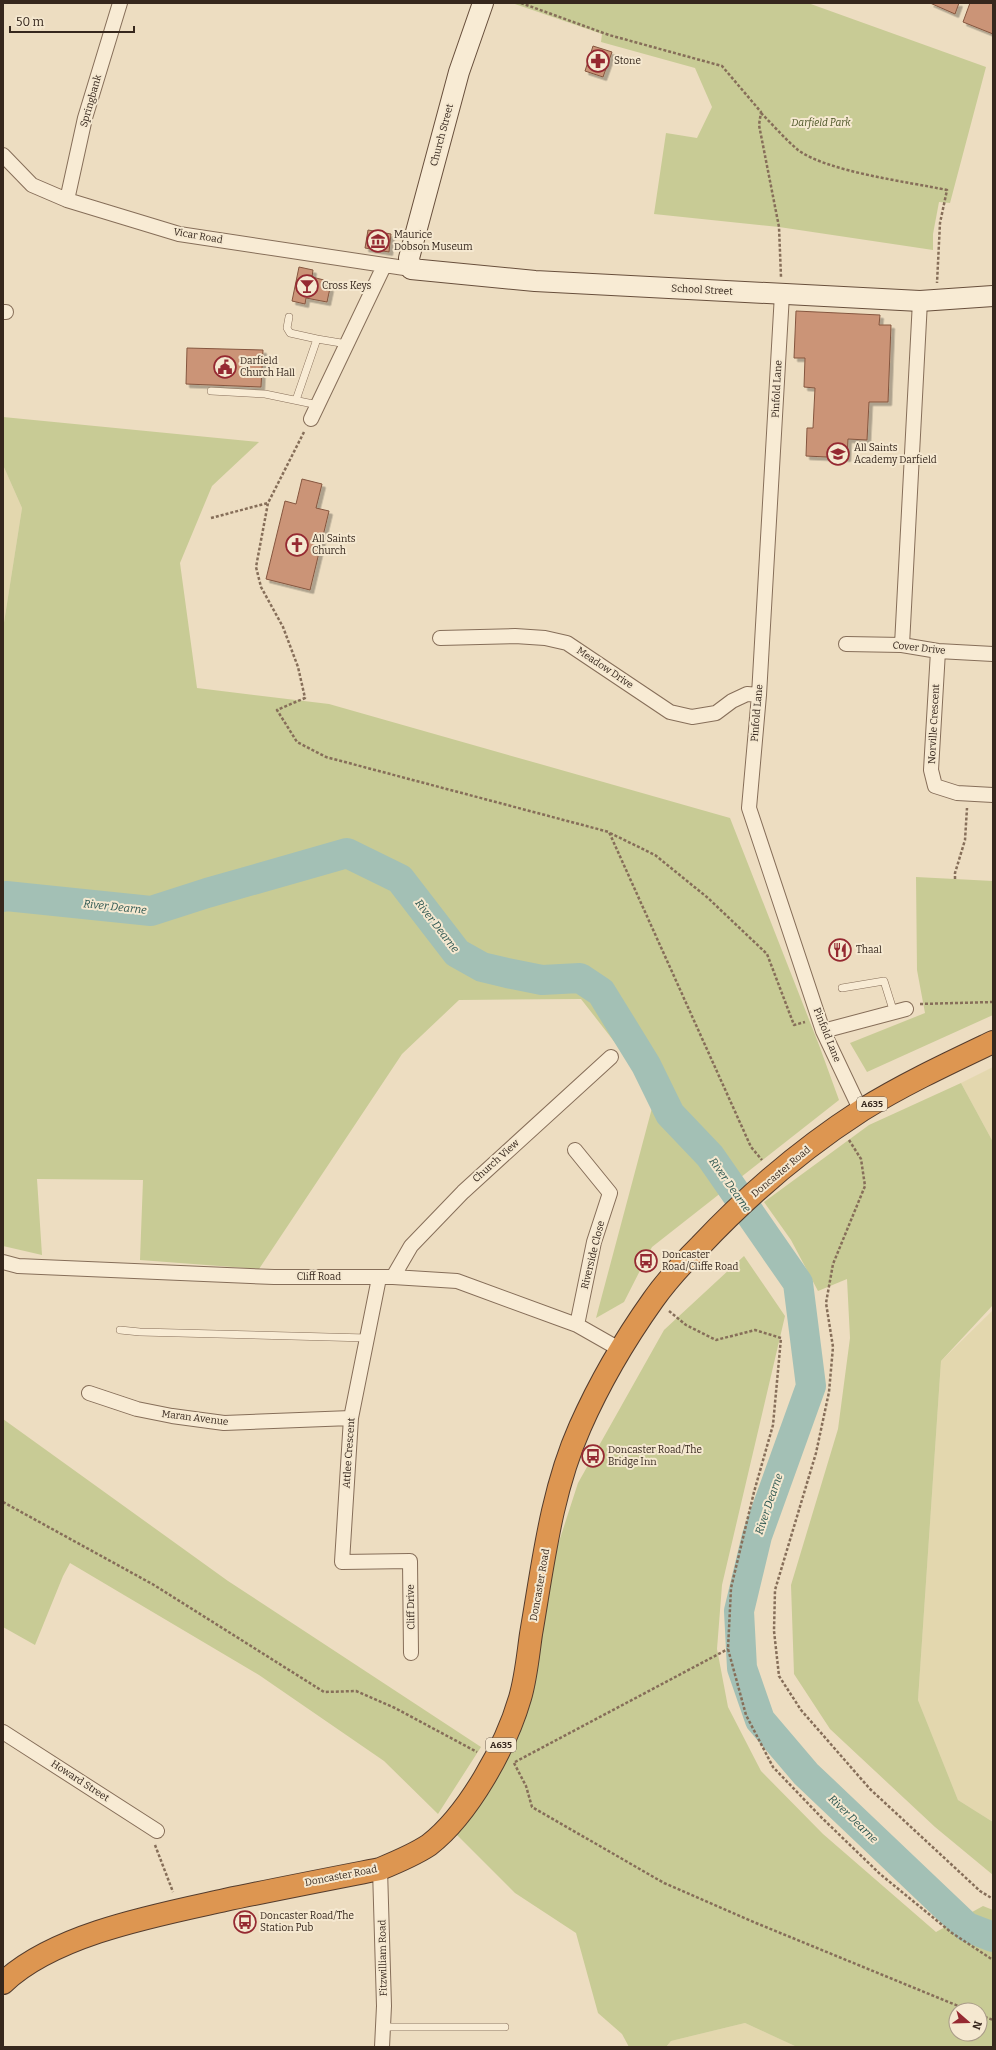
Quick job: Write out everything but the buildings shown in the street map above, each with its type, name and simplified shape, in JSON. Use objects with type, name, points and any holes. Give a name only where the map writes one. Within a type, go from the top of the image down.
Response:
[{"type":"highway","name":"Doncaster Road","points":[[3,1983],[24,1964],[75,1940],[180,1910],[380,1869],[406,1858],[428,1845],[449,1827],[466,1807],[501,1759],[521,1696],[551,1521],[562,1477],[580,1428],[621,1350],[653,1299],[675,1272],[720,1224],[763,1186],[818,1141],[861,1111],[919,1077],[993,1042]]},
{"type":"street","name":"Springbank","points":[[68,200],[85,118],[120,3]]},
{"type":"street","name":"Church Street","points":[[411,269],[410,258],[455,87],[483,3]]},
{"type":"street","name":"Vicar Road","points":[[3,155],[32,185],[68,200],[179,234],[411,269]]},
{"type":"street","points":[[311,420],[384,266]]},
{"type":"street","name":"School Street","points":[[411,269],[535,281],[928,301],[993,296]]},
{"type":"street","name":"Pinfold Lane","points":[[782,294],[759,694],[749,808],[821,1024],[861,1111]]},
{"type":"street","points":[[902,645],[928,301]]},
{"type":"street","name":"Meadow Drive","points":[[440,638],[515,636],[545,638],[567,643],[670,712],[692,717],[716,713],[732,701],[747,694],[759,694]]},
{"type":"street","name":"Cover Drive","points":[[846,644],[902,645],[938,651],[993,654]]},
{"type":"street","name":"Norville Crescent","points":[[938,651],[931,770],[935,786],[957,793],[993,795]]},
{"type":"street","points":[[821,1024],[900,1011]]},
{"type":"street","name":"Church View","points":[[386,1277],[411,1246],[463,1192],[612,1057]]},
{"type":"street","name":"Riverside Close","points":[[575,1150],[610,1193],[594,1242],[577,1325]]},
{"type":"street","name":"Cliff Road","points":[[3,1262],[18,1266],[274,1277],[386,1277],[457,1280],[577,1325],[621,1350]]},
{"type":"street","name":"Attlee Crescent","points":[[386,1277],[367,1338],[351,1418],[342,1562],[410,1561]]},
{"type":"street","name":"Maran Avenue","points":[[89,1394],[137,1409],[166,1415],[224,1423],[351,1418]]},
{"type":"street","name":"Cliff Drive","points":[[410,1561],[411,1653]]},
{"type":"street","name":"Howard Street","points":[[3,1732],[152,1828]]},
{"type":"street","name":"Fitzwilliam Road","points":[[380,1869],[382,1903],[382,2047]]},
{"type":"lane","points":[[289,317],[287,328],[290,333],[347,344]]},
{"type":"lane","points":[[296,400],[317,339]]},
{"type":"lane","points":[[211,391],[265,394],[318,405]]},
{"type":"lane","points":[[842,988],[884,981],[900,1011]]},
{"type":"lane","points":[[120,1330],[140,1332],[367,1338]]},
{"type":"lane","points":[[383,2027],[505,2027]]},
{"type":"path","points":[[521,3],[609,35],[722,66],[761,112],[799,150],[823,162],[851,170],[947,190],[940,223],[928,301]]},
{"type":"path","points":[[761,112],[759,125],[779,227],[782,294]]},
{"type":"path","points":[[311,420],[268,504],[256,567],[262,587],[283,627],[298,668],[305,698],[277,710],[297,742],[326,757],[609,832],[655,855],[708,898],[767,954],[794,1025],[821,1024]]},
{"type":"path","points":[[211,518],[268,504]]},
{"type":"path","points":[[955,879],[955,872],[965,840],[968,794]]},
{"type":"path","points":[[609,832],[751,1146]]},
{"type":"path","points":[[900,1011],[920,1004],[993,1002]]},
{"type":"path","points":[[841,1126],[861,1159],[864,1186],[833,1264],[826,1303],[833,1347],[829,1392],[816,1453],[775,1590],[774,1631],[779,1676],[801,1710],[870,1789],[980,1891],[993,1899]]},
{"type":"path","points":[[653,1299],[686,1325],[716,1340],[755,1330],[781,1338],[773,1425],[754,1492],[731,1588],[728,1649],[746,1714],[773,1766],[821,1817],[880,1874],[952,1933],[993,1960]]},
{"type":"path","points":[[3,1502],[154,1585],[324,1692],[356,1691],[501,1759],[526,1786],[532,1808],[664,1883],[763,1926],[948,2002]]},
{"type":"path","points":[[501,1759],[728,1649]]},
{"type":"path","points":[[152,1828],[180,1910]]},
{"type":"shaded area","points":[[3,465],[22,508],[3,629]]},
{"type":"shaded area","points":[[993,1067],[993,1142],[961,1083]]},
{"type":"shaded area","points":[[993,1310],[993,1822],[958,1800],[918,1700],[941,1361]]},
{"type":"shaded area","points":[[745,2023],[797,2047],[666,2047],[671,2041]]},
{"type":"green space","name":"Darfield Park","points":[[512,3],[808,3],[986,67],[950,203],[939,202],[933,234],[933,250],[779,227],[654,214],[666,133],[697,138],[712,107],[695,68],[601,42],[602,34]]},
{"type":"green space","points":[[3,417],[259,442],[212,486],[180,563],[197,688],[329,704],[730,818],[839,1100],[652,1247],[624,1302],[596,1318],[652,1108],[627,1058],[581,999],[459,1000],[402,1054],[259,1269],[140,1260],[143,1180],[37,1179],[42,1255],[3,1246],[3,629],[22,508],[3,465]]},
{"type":"green space","points":[[916,877],[993,881],[993,1015],[867,1072],[850,1043],[925,1013],[917,970]]},
{"type":"green space","points":[[961,1083],[993,1142],[993,1305],[941,1361],[918,1700],[958,1800],[993,1822],[993,1875],[935,1827],[830,1729],[794,1674],[791,1585],[838,1429],[850,1338],[847,1279],[818,1291],[791,1240],[764,1202],[869,1125]]},
{"type":"green space","points":[[744,1256],[785,1316],[722,1585],[717,1649],[728,1707],[761,1771],[823,1834],[936,1932],[983,1906],[993,1910],[993,2047],[797,2047],[745,2023],[671,2041],[666,2047],[629,2047],[622,2034],[598,2013],[576,1933],[515,1893],[456,1834],[535,1681],[554,1557],[578,1483],[664,1330]]},
{"type":"green space","points":[[3,1419],[228,1581],[481,1747],[438,1814],[384,1761],[259,1675],[70,1563],[63,1576],[35,1645],[3,1627]]},
{"type":"waterway","name":"River Dearne","points":[[3,897],[6,896],[151,911],[207,893],[347,853],[400,879],[457,953],[482,967],[542,980],[580,978],[601,992],[646,1065],[670,1114],[710,1156],[798,1283],[811,1386],[757,1536],[739,1611],[742,1668],[760,1720],[806,1774],[967,1927],[993,1937]]},
{"type":"place","name":"Stone","points":[[598,61]]},
{"type":"place","name":"Maurice Dobson Museum","points":[[378,241]]},
{"type":"place","name":"Cross Keys","points":[[307,286]]},
{"type":"place","name":"Darfield Church Hall","points":[[225,367]]},
{"type":"place","name":"All Saints Academy Darfield","points":[[838,454]]},
{"type":"place","name":"All Saints Church","points":[[297,545]]},
{"type":"place","name":"Thaal","points":[[840,950]]},
{"type":"place","name":"Doncaster Road/Cliffe Road","points":[[646,1261]]},
{"type":"place","name":"Doncaster Road/The Bridge Inn","points":[[593,1456]]},
{"type":"place","name":"Doncaster Road/The Station Pub","points":[[245,1922]]}]
